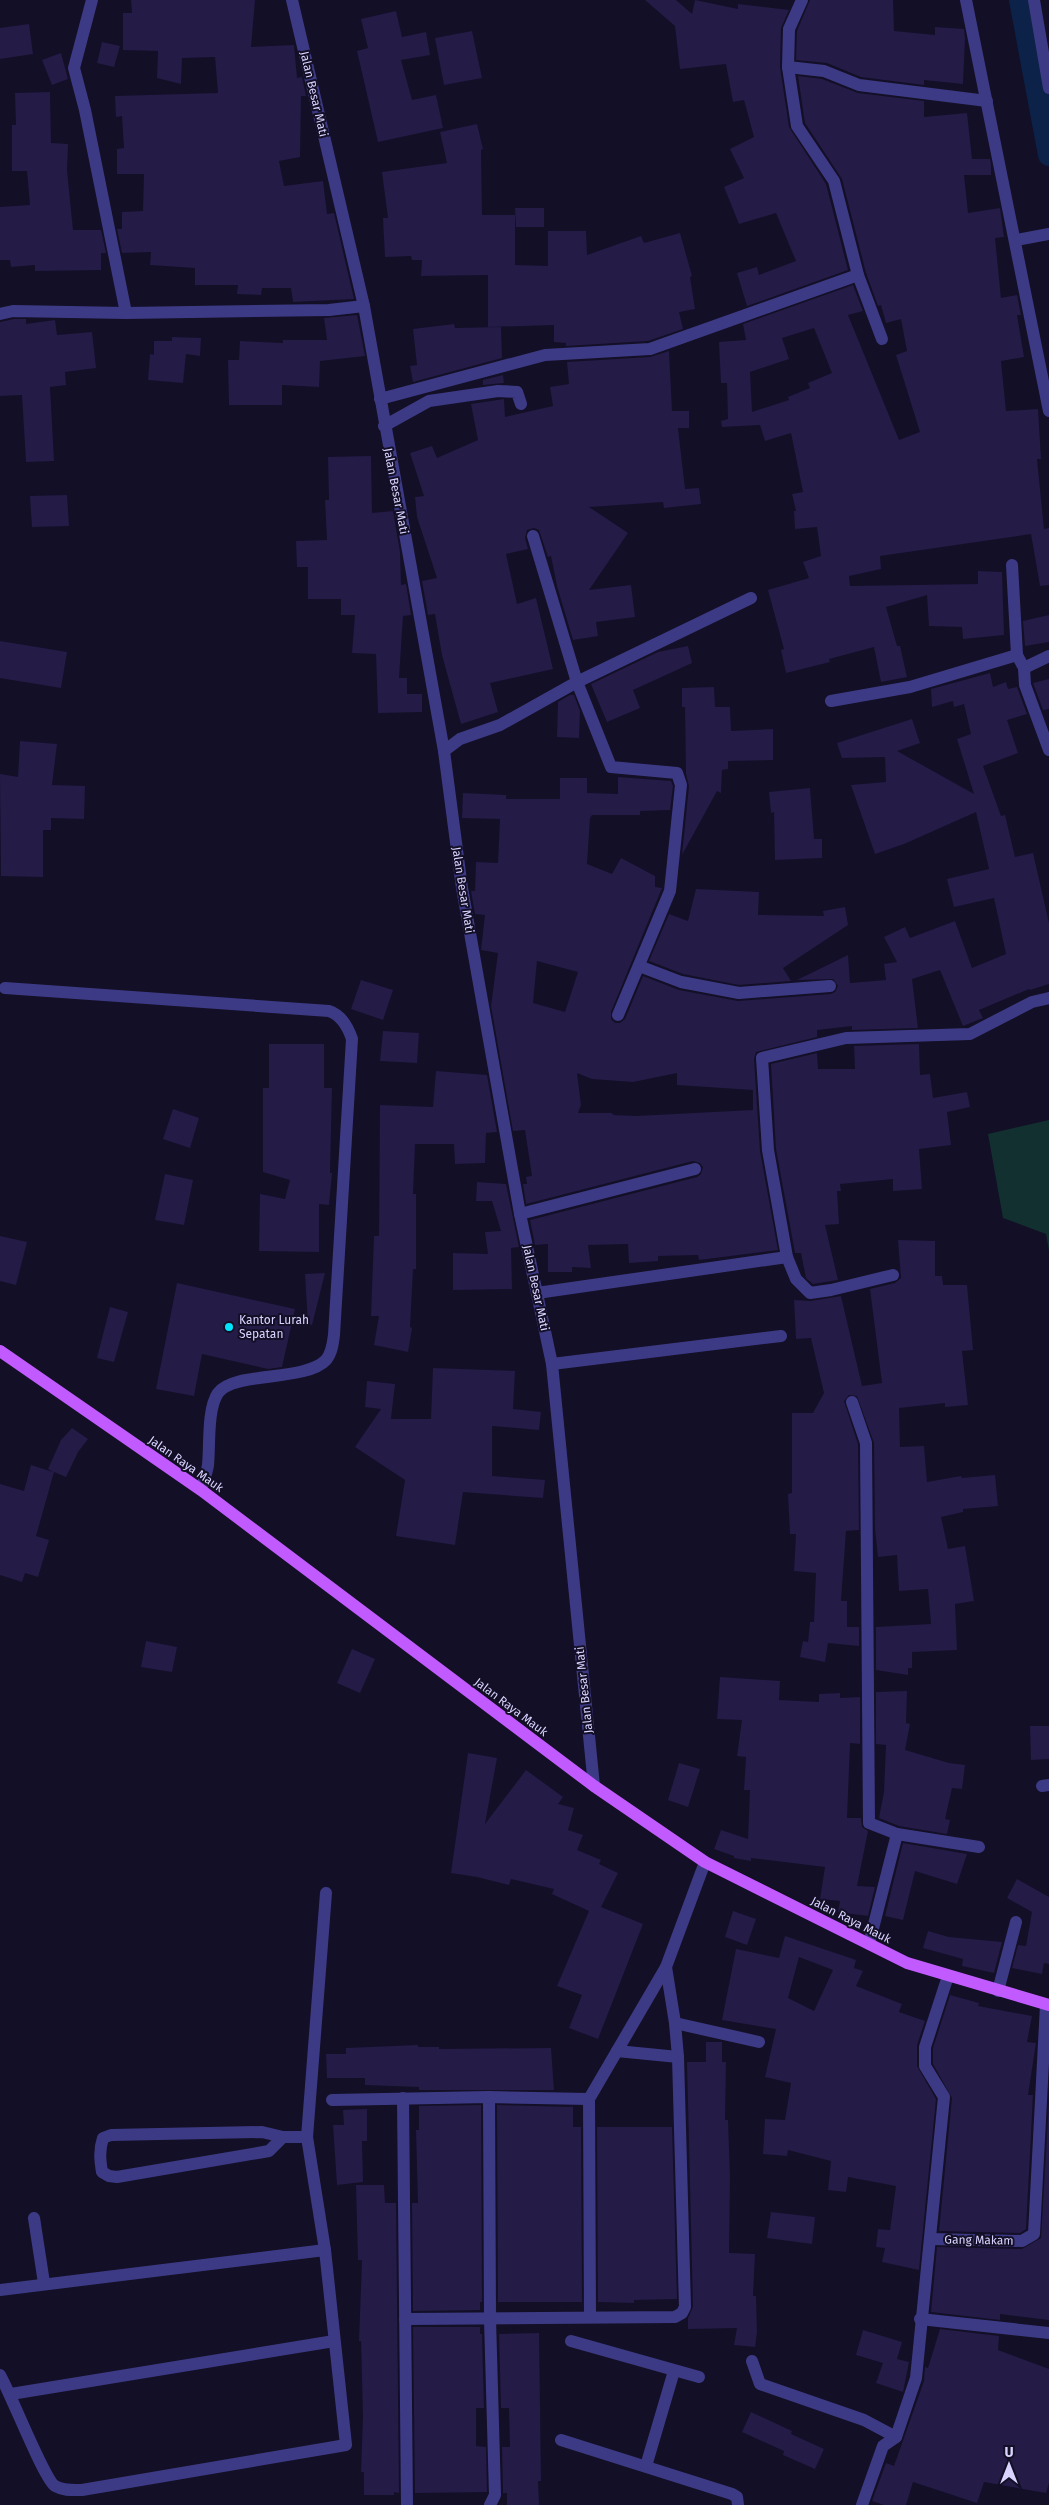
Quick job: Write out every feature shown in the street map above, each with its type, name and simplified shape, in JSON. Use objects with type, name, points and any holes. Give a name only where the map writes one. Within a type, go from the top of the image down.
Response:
[{"type":"main road","name":"Jalan Raya Mauk","points":[[0,1351],[201,1490],[594,1786],[705,1862],[907,1963],[1048,2005]]},
{"type":"street","points":[[92,0],[74,68],[85,110],[126,314]]},
{"type":"street","name":"Jalan Besar Mati","points":[[292,0],[364,306],[384,426],[444,751],[462,888],[520,1214],[552,1364],[594,1786]]},
{"type":"street","points":[[802,0],[789,29],[788,67],[797,126],[834,181],[858,275],[882,339]]},
{"type":"street","points":[[966,0],[987,101],[1022,239],[1049,412]]},
{"type":"street","points":[[1034,0],[1049,88]]},
{"type":"street","points":[[788,67],[824,71],[859,85],[987,101]]},
{"type":"street","points":[[1022,239],[1049,234]]},
{"type":"street","points":[[380,399],[545,354],[650,349],[858,275]]},
{"type":"street","points":[[0,314],[13,311],[126,314],[330,310],[364,306]]},
{"type":"street","points":[[384,426],[429,402],[437,400],[498,391],[518,392],[521,404]]},
{"type":"street","points":[[534,536],[577,682],[611,767],[677,773],[681,785],[670,891],[618,1015]]},
{"type":"street","points":[[1012,565],[1017,655],[1024,668],[1025,685],[1049,750]]},
{"type":"street","points":[[444,751],[460,739],[500,725],[577,682],[751,598]]},
{"type":"street","points":[[831,701],[910,687],[1017,655]]},
{"type":"street","points":[[1024,668],[1049,656]]},
{"type":"street","points":[[639,966],[681,982],[739,993],[830,986]]},
{"type":"street","points":[[5,988],[329,1011],[338,1016],[349,1031],[352,1039],[334,1335],[330,1352],[323,1362],[302,1371],[238,1382],[218,1392],[212,1411],[208,1467],[201,1490]]},
{"type":"street","points":[[893,1275],[832,1290],[810,1293],[796,1279],[786,1257],[768,1150],[762,1058],[846,1038],[970,1034],[1032,1002],[1049,998]]},
{"type":"street","points":[[520,1214],[695,1169]]},
{"type":"street","points":[[537,1293],[786,1257]]},
{"type":"street","points":[[552,1364],[781,1336]]},
{"type":"street","points":[[852,1402],[866,1443],[869,1823],[897,1834],[979,1847]]},
{"type":"street","points":[[869,1944],[897,1834]]},
{"type":"street","points":[[590,2316],[589,2100],[666,1967],[705,1862]]},
{"type":"street","points":[[0,2375],[11,2394],[48,2480],[64,2490],[82,2490],[346,2445],[325,2250],[307,2137],[326,1893]]},
{"type":"street","points":[[998,1991],[1016,1922]]},
{"type":"street","points":[[405,2319],[675,2316],[684,2310],[678,2057],[676,2023],[666,1967]]},
{"type":"street","points":[[862,2505],[883,2446],[896,2436],[916,2378],[920,2319],[931,2239],[944,2097],[926,2066],[926,2047],[948,1976]]},
{"type":"street","name":"Gang Makam","points":[[931,2239],[1022,2241],[1034,2234],[1048,2005]]},
{"type":"street","points":[[676,2023],[759,2042]]},
{"type":"street","points":[[617,2051],[678,2057]]},
{"type":"street","points":[[332,2100],[489,2097],[589,2100]]},
{"type":"street","points":[[489,2097],[490,2319],[495,2495],[490,2505]]},
{"type":"street","points":[[403,2098],[407,2505]]},
{"type":"street","points":[[283,2137],[269,2151],[117,2177],[109,2176],[102,2172],[100,2148],[103,2138],[111,2135],[262,2132],[283,2137],[307,2137]]},
{"type":"street","points":[[34,2218],[44,2284]]},
{"type":"street","points":[[0,2290],[325,2250]]},
{"type":"street","points":[[920,2319],[1049,2333]]},
{"type":"street","points":[[571,2340],[699,2377]]},
{"type":"street","points":[[11,2394],[334,2341]]},
{"type":"street","points":[[752,2361],[760,2384],[864,2420],[896,2436]]},
{"type":"street","points":[[646,2466],[674,2371]]},
{"type":"street","points":[[561,2440],[732,2494],[737,2497],[738,2505]]},
{"type":"green space","points":[[1049,1120],[1049,1251],[1046,1234],[1003,1218],[988,1134]]},
{"type":"building","points":[[131,0],[255,0],[251,47],[294,45],[297,78],[302,77],[306,96],[301,96],[300,157],[279,161],[284,186],[323,181],[327,214],[334,213],[354,299],[293,302],[291,288],[262,288],[261,295],[237,294],[238,285],[195,285],[195,268],[150,265],[151,252],[122,253],[117,229],[122,229],[122,212],[143,211],[144,174],[117,174],[117,149],[124,148],[122,116],[116,117],[115,96],[218,93],[215,57],[182,58],[181,84],[157,78],[158,51],[123,50],[123,13],[132,13]]},
{"type":"building","points":[[645,0],[676,0],[692,14],[695,0],[738,9],[738,4],[789,10],[781,28],[780,67],[789,127],[826,184],[848,270],[747,306],[737,273],[757,267],[759,275],[796,261],[776,213],[739,224],[724,187],[744,178],[730,149],[754,137],[744,100],[733,102],[726,64],[680,69],[675,26]]},
{"type":"building","points":[[810,0],[893,0],[894,31],[935,35],[935,27],[964,29],[963,84],[924,80],[924,85],[861,77],[827,63],[796,60],[797,31]]},
{"type":"building","points":[[396,11],[402,37],[426,32],[430,55],[401,60],[412,100],[436,95],[443,128],[378,142],[357,51],[368,48],[361,19]]},
{"type":"building","points":[[29,24],[33,54],[0,59],[0,28]]},
{"type":"building","points":[[472,31],[482,78],[444,85],[435,38]]},
{"type":"building","points":[[102,42],[120,46],[114,67],[97,63]]},
{"type":"building","points":[[61,53],[68,79],[52,85],[42,60]]},
{"type":"building","points":[[798,76],[822,79],[858,93],[924,101],[924,117],[967,113],[972,159],[990,159],[991,164],[991,175],[964,175],[968,213],[1000,208],[1004,237],[995,238],[1001,298],[1017,295],[1021,315],[1017,315],[1024,357],[1001,361],[1006,411],[1038,409],[1041,459],[1037,459],[1044,529],[1049,528],[1049,585],[1040,586],[1031,534],[880,556],[881,569],[849,576],[850,586],[978,584],[978,571],[1002,572],[1004,635],[963,639],[962,627],[929,626],[927,595],[886,607],[897,646],[900,646],[907,677],[881,682],[874,647],[829,659],[830,662],[786,673],[781,650],[784,649],[768,590],[809,578],[803,562],[821,556],[817,527],[795,529],[794,511],[796,511],[792,494],[803,492],[791,433],[765,441],[760,425],[722,427],[721,421],[728,419],[727,383],[721,383],[719,342],[746,340],[743,324],[853,285],[863,311],[848,315],[899,440],[920,432],[896,355],[907,351],[901,319],[886,323],[881,305],[878,306],[866,273],[842,179],[805,123]],"holes":[[[814,328],[832,373],[808,383],[810,388],[788,397],[789,400],[752,412],[750,372],[789,359],[782,338]]]},
{"type":"building","points":[[50,92],[51,143],[68,144],[67,170],[73,230],[101,230],[106,253],[101,253],[101,270],[35,271],[35,265],[11,267],[10,260],[0,260],[0,207],[30,205],[27,171],[12,171],[12,125],[16,125],[15,93]]},
{"type":"building","points":[[477,124],[483,149],[481,150],[482,215],[515,215],[515,265],[548,266],[548,231],[586,231],[587,255],[641,236],[644,243],[680,233],[692,276],[690,277],[695,309],[679,312],[683,329],[648,341],[566,346],[566,343],[554,342],[554,325],[488,327],[488,275],[421,276],[422,260],[412,260],[411,256],[385,257],[383,218],[388,218],[382,172],[447,163],[440,132]]},
{"type":"building","points":[[515,208],[544,208],[544,227],[516,227]]},
{"type":"building","points":[[357,315],[365,356],[320,361],[319,387],[282,385],[282,405],[229,405],[228,360],[239,360],[240,341],[283,343],[283,340],[327,340],[324,318]]},
{"type":"building","points":[[26,319],[26,324],[55,320],[57,335],[92,332],[96,368],[65,372],[66,385],[50,387],[54,461],[26,462],[22,395],[0,396],[0,322]]},
{"type":"building","points":[[454,324],[455,328],[501,327],[502,358],[413,382],[410,366],[417,365],[413,329]]},
{"type":"building","points":[[172,337],[201,338],[200,356],[186,354],[183,383],[148,380],[150,354],[154,355],[154,341],[172,341]]},
{"type":"building","points":[[669,351],[672,411],[689,411],[689,428],[678,428],[685,489],[699,488],[701,504],[664,508],[663,502],[589,507],[628,533],[589,590],[631,585],[635,617],[596,622],[598,636],[573,640],[557,586],[551,556],[548,557],[539,530],[534,528],[527,530],[525,538],[528,549],[506,554],[517,604],[536,598],[553,669],[490,683],[498,712],[461,724],[442,655],[435,614],[428,615],[422,581],[437,578],[417,517],[415,497],[424,496],[410,453],[432,446],[437,458],[478,440],[471,404],[504,399],[505,417],[553,406],[550,387],[569,384],[567,362],[650,357]]},
{"type":"building","points":[[503,375],[504,383],[483,385],[483,380]]},
{"type":"building","points":[[371,456],[372,513],[393,511],[400,552],[401,585],[406,584],[411,615],[403,616],[399,678],[407,678],[407,694],[422,694],[422,712],[378,713],[376,654],[352,653],[355,615],[341,615],[341,599],[308,599],[308,567],[297,567],[296,541],[327,540],[325,500],[329,500],[328,457]]},
{"type":"building","points":[[67,495],[69,526],[32,527],[30,496]]},
{"type":"building","points":[[1049,615],[1049,642],[1025,646],[1023,621]]},
{"type":"building","points":[[0,641],[67,652],[61,688],[0,678]]},
{"type":"building","points":[[688,646],[692,663],[633,690],[640,708],[607,722],[591,684],[658,652]]},
{"type":"building","points":[[990,673],[993,687],[1006,682],[1008,689],[1017,687],[1027,714],[1007,720],[1018,753],[983,766],[1001,816],[1005,815],[1015,857],[1033,853],[1049,923],[1049,984],[1029,989],[979,1010],[983,1018],[963,1026],[940,970],[912,979],[918,1028],[852,1030],[852,1026],[817,1030],[817,1037],[756,1052],[754,1059],[760,1151],[778,1250],[699,1260],[698,1255],[658,1256],[658,1261],[629,1263],[628,1244],[588,1245],[591,1268],[572,1267],[572,1272],[548,1272],[548,1244],[535,1245],[530,1220],[697,1177],[701,1174],[703,1167],[700,1163],[693,1161],[526,1204],[523,1184],[527,1184],[526,1177],[532,1176],[525,1130],[513,1131],[491,1006],[498,953],[481,950],[485,915],[475,914],[471,891],[475,891],[476,862],[498,863],[500,819],[462,818],[463,793],[506,795],[506,799],[560,799],[560,778],[587,778],[587,793],[618,794],[618,777],[671,781],[673,786],[670,810],[640,811],[640,815],[592,815],[590,818],[587,864],[612,874],[621,858],[655,876],[655,887],[662,888],[611,1012],[611,1019],[615,1023],[620,1023],[625,1019],[643,976],[679,990],[738,1001],[831,994],[835,992],[838,986],[833,979],[797,980],[848,955],[850,983],[886,980],[884,964],[897,962],[884,937],[905,927],[910,938],[955,921],[972,968],[1006,954],[994,898],[954,907],[947,879],[989,869],[976,812],[904,844],[875,854],[851,785],[886,782],[885,757],[842,758],[837,743],[912,719],[920,743],[897,751],[974,794],[957,739],[971,734],[964,704],[954,707],[953,701],[932,707],[931,689]],"holes":[[[537,961],[578,972],[565,1012],[533,1003]],[[577,1073],[592,1079],[633,1082],[677,1073],[677,1085],[753,1090],[753,1110],[636,1116],[613,1115],[612,1113],[578,1113],[581,1105]]]},
{"type":"building","points":[[1049,679],[1049,709],[1043,710],[1033,683]]},
{"type":"building","points":[[714,687],[715,707],[730,707],[731,731],[773,729],[773,760],[728,761],[728,769],[722,770],[721,793],[717,791],[682,855],[689,786],[686,774],[685,707],[682,707],[682,688]]},
{"type":"building","points":[[570,695],[574,695],[580,711],[579,738],[557,737],[558,702]]},
{"type":"building","points":[[20,741],[57,744],[52,785],[85,786],[84,819],[51,818],[51,830],[43,830],[43,877],[1,876],[0,774],[18,777]]},
{"type":"building","points":[[810,788],[814,839],[822,839],[822,858],[775,860],[774,812],[771,813],[769,792]]},
{"type":"building","points":[[696,889],[759,892],[758,915],[824,916],[823,911],[845,907],[848,925],[783,968],[791,981],[739,985],[683,974],[649,961],[669,914],[688,921]]},
{"type":"building","points":[[361,980],[393,990],[383,1020],[351,1009]]},
{"type":"building","points":[[383,1031],[419,1033],[417,1063],[380,1061]]},
{"type":"building","points":[[269,1044],[324,1044],[324,1088],[332,1088],[330,1173],[332,1173],[329,1205],[319,1204],[319,1252],[259,1251],[260,1194],[285,1199],[290,1180],[263,1172],[263,1088],[269,1088]]},
{"type":"building","points":[[919,1044],[920,1075],[930,1074],[933,1098],[967,1092],[970,1107],[947,1112],[951,1145],[919,1149],[922,1189],[893,1191],[893,1179],[840,1184],[841,1191],[837,1191],[839,1224],[825,1225],[838,1280],[813,1284],[806,1278],[801,1253],[795,1253],[776,1149],[771,1064],[817,1053],[818,1069],[855,1069],[854,1046]]},
{"type":"building","points":[[436,1071],[487,1075],[497,1132],[486,1133],[485,1163],[455,1164],[454,1144],[415,1144],[413,1194],[416,1194],[416,1269],[413,1269],[410,1327],[412,1328],[408,1352],[374,1345],[379,1316],[371,1316],[374,1236],[379,1236],[380,1105],[433,1107]]},
{"type":"building","points":[[173,1109],[199,1118],[190,1148],[163,1139]]},
{"type":"building","points":[[165,1174],[193,1180],[184,1225],[155,1220]]},
{"type":"building","points":[[477,1182],[506,1184],[519,1247],[511,1248],[512,1289],[453,1290],[453,1253],[488,1254],[485,1232],[501,1231],[492,1201],[476,1201]]},
{"type":"building","points":[[0,1236],[27,1242],[16,1285],[0,1281]]},
{"type":"building","points":[[898,1240],[935,1241],[935,1276],[942,1276],[943,1285],[967,1285],[973,1350],[962,1351],[968,1405],[945,1407],[945,1403],[899,1408],[900,1447],[924,1446],[927,1482],[961,1476],[962,1478],[995,1475],[998,1506],[963,1509],[963,1512],[941,1517],[948,1549],[965,1546],[974,1601],[955,1604],[957,1650],[912,1652],[912,1668],[908,1668],[908,1675],[876,1670],[876,1627],[931,1624],[928,1589],[899,1591],[897,1555],[878,1557],[875,1529],[874,1443],[857,1396],[849,1395],[844,1401],[858,1444],[859,1530],[846,1531],[841,1601],[847,1601],[847,1627],[859,1627],[859,1646],[828,1643],[825,1662],[800,1657],[803,1641],[808,1642],[810,1622],[814,1622],[816,1573],[794,1571],[796,1534],[790,1534],[788,1494],[792,1493],[792,1413],[813,1413],[824,1393],[811,1338],[796,1339],[794,1300],[811,1301],[841,1296],[862,1386],[882,1383],[870,1289],[895,1283],[901,1278]]},
{"type":"building","points":[[325,1273],[312,1325],[308,1324],[305,1274]]},
{"type":"building","name":"Kantor Lurah Sepatan","points":[[177,1283],[295,1309],[282,1367],[268,1369],[202,1354],[194,1396],[156,1389]]},
{"type":"building","points":[[110,1307],[128,1312],[114,1362],[97,1358]]},
{"type":"building","points":[[433,1368],[515,1371],[513,1409],[541,1412],[539,1430],[492,1426],[492,1476],[545,1480],[543,1498],[463,1492],[455,1545],[396,1536],[405,1480],[355,1447],[381,1409],[365,1407],[367,1381],[395,1384],[391,1419],[431,1419]]},
{"type":"building","points":[[72,1428],[88,1439],[78,1452],[66,1477],[54,1472],[36,1536],[49,1540],[38,1577],[25,1573],[22,1582],[0,1575],[0,1484],[24,1491],[31,1465],[53,1472],[48,1469],[61,1440]]},
{"type":"building","points":[[146,1641],[177,1647],[172,1672],[141,1667]]},
{"type":"building","points":[[352,1649],[375,1659],[360,1693],[337,1683]]},
{"type":"building","points":[[720,1677],[780,1681],[779,1700],[819,1702],[819,1694],[840,1693],[840,1698],[860,1697],[860,1744],[850,1743],[847,1818],[861,1818],[862,1827],[868,1831],[857,1886],[875,1887],[868,1916],[838,1912],[840,1901],[820,1899],[825,1867],[751,1858],[751,1861],[734,1858],[734,1856],[714,1849],[721,1830],[748,1839],[750,1790],[744,1790],[746,1757],[737,1756],[742,1720],[717,1719]]},
{"type":"building","points":[[907,1691],[906,1723],[910,1724],[905,1750],[949,1763],[965,1765],[962,1789],[952,1788],[945,1819],[950,1820],[947,1834],[899,1826],[879,1818],[884,1792],[886,1745],[876,1744],[876,1692]]},
{"type":"building","points":[[1030,1726],[1049,1726],[1049,1759],[1031,1760]]},
{"type":"building","points":[[468,1753],[497,1758],[485,1824],[526,1770],[563,1797],[558,1804],[574,1808],[568,1830],[583,1835],[577,1850],[601,1860],[599,1864],[618,1873],[601,1907],[643,1924],[598,2039],[569,2028],[582,1995],[557,1986],[589,1911],[552,1894],[554,1889],[511,1879],[509,1885],[451,1873]]},
{"type":"building","points":[[679,1763],[700,1769],[688,1807],[668,1800]]},
{"type":"building","points":[[903,1843],[967,1854],[957,1884],[915,1871],[903,1920],[885,1916]]},
{"type":"building","points":[[1017,1879],[1049,1897],[1049,1964],[1044,1963],[1042,1974],[1012,1968],[1018,1945],[1026,1946],[1032,1912],[1007,1898]]},
{"type":"building","points":[[733,1911],[756,1919],[747,1945],[725,1937]]},
{"type":"building","points":[[928,1931],[949,1937],[1002,1942],[994,1973],[962,1966],[963,1959],[923,1948]]},
{"type":"building","points":[[785,1936],[856,1960],[854,1968],[863,1971],[856,1986],[902,2004],[899,2012],[925,2021],[917,2045],[917,2066],[936,2099],[919,2270],[882,2262],[885,2248],[876,2247],[878,2229],[890,2230],[896,2186],[848,2177],[846,2192],[828,2190],[831,2161],[788,2150],[787,2156],[763,2154],[765,2119],[785,2120],[791,2083],[765,2077],[776,2029],[722,2020],[736,1949],[779,1958]],"holes":[[[799,1957],[833,1970],[814,2011],[788,1998]]]},
{"type":"building","points":[[950,1995],[979,2003],[978,2006],[1032,2016],[1027,2042],[1036,2043],[1028,2095],[1033,2095],[1026,2229],[1020,2233],[939,2231],[952,2098],[933,2064],[933,2048]]},
{"type":"building","points":[[706,2042],[722,2042],[722,2062],[726,2062],[725,2120],[728,2120],[730,2177],[729,2253],[755,2254],[753,2296],[756,2296],[757,2332],[755,2347],[734,2345],[737,2328],[688,2329],[688,2318],[693,2307],[687,2062],[706,2062]]},
{"type":"building","points":[[418,2045],[418,2047],[439,2047],[439,2049],[551,2048],[554,2090],[419,2090],[419,2087],[365,2085],[365,2078],[327,2078],[326,2054],[346,2054],[346,2048]]},
{"type":"building","points":[[1049,2103],[1049,2320],[1000,2314],[1000,2320],[931,2312],[937,2247],[1022,2249],[1041,2238]]},
{"type":"building","points":[[481,2105],[482,2302],[480,2302],[480,2310],[413,2311],[412,2203],[418,2203],[416,2130],[419,2130],[419,2106]]},
{"type":"building","points":[[497,2105],[573,2107],[573,2127],[581,2127],[582,2302],[498,2302]]},
{"type":"building","points":[[367,2109],[367,2141],[362,2141],[363,2182],[337,2185],[333,2125],[344,2125],[343,2110]]},
{"type":"building","points":[[597,2127],[672,2127],[677,2299],[634,2300],[634,2303],[598,2302]]},
{"type":"building","points":[[356,2185],[384,2185],[385,2203],[396,2203],[399,2493],[394,2492],[394,2495],[364,2495],[364,2472],[361,2472],[363,2416],[361,2341],[359,2341],[362,2260],[358,2260]]},
{"type":"building","points":[[771,2212],[815,2217],[812,2244],[767,2238]]},
{"type":"building","points":[[413,2327],[480,2327],[480,2334],[482,2334],[484,2408],[476,2408],[476,2446],[486,2447],[487,2492],[415,2493]]},
{"type":"building","points":[[940,2329],[999,2336],[998,2350],[1049,2369],[1049,2483],[1046,2493],[984,2482],[977,2503],[913,2482],[906,2505],[884,2505],[872,2501],[886,2463],[894,2466],[924,2381],[925,2367],[928,2368]]},
{"type":"building","points":[[863,2330],[902,2342],[897,2359],[909,2362],[903,2392],[876,2383],[883,2363],[856,2355]]},
{"type":"building","points":[[539,2333],[541,2481],[538,2481],[539,2505],[507,2505],[507,2493],[503,2493],[502,2447],[510,2447],[509,2408],[501,2408],[499,2334]]},
{"type":"building","points":[[751,2412],[792,2431],[791,2434],[824,2449],[815,2469],[783,2455],[784,2451],[742,2432]]},
{"type":"waterway","points":[[1020,0],[1049,155]]},
{"type":"place","name":"Kantor Lurah Sepatan","points":[[229,1327]]}]
